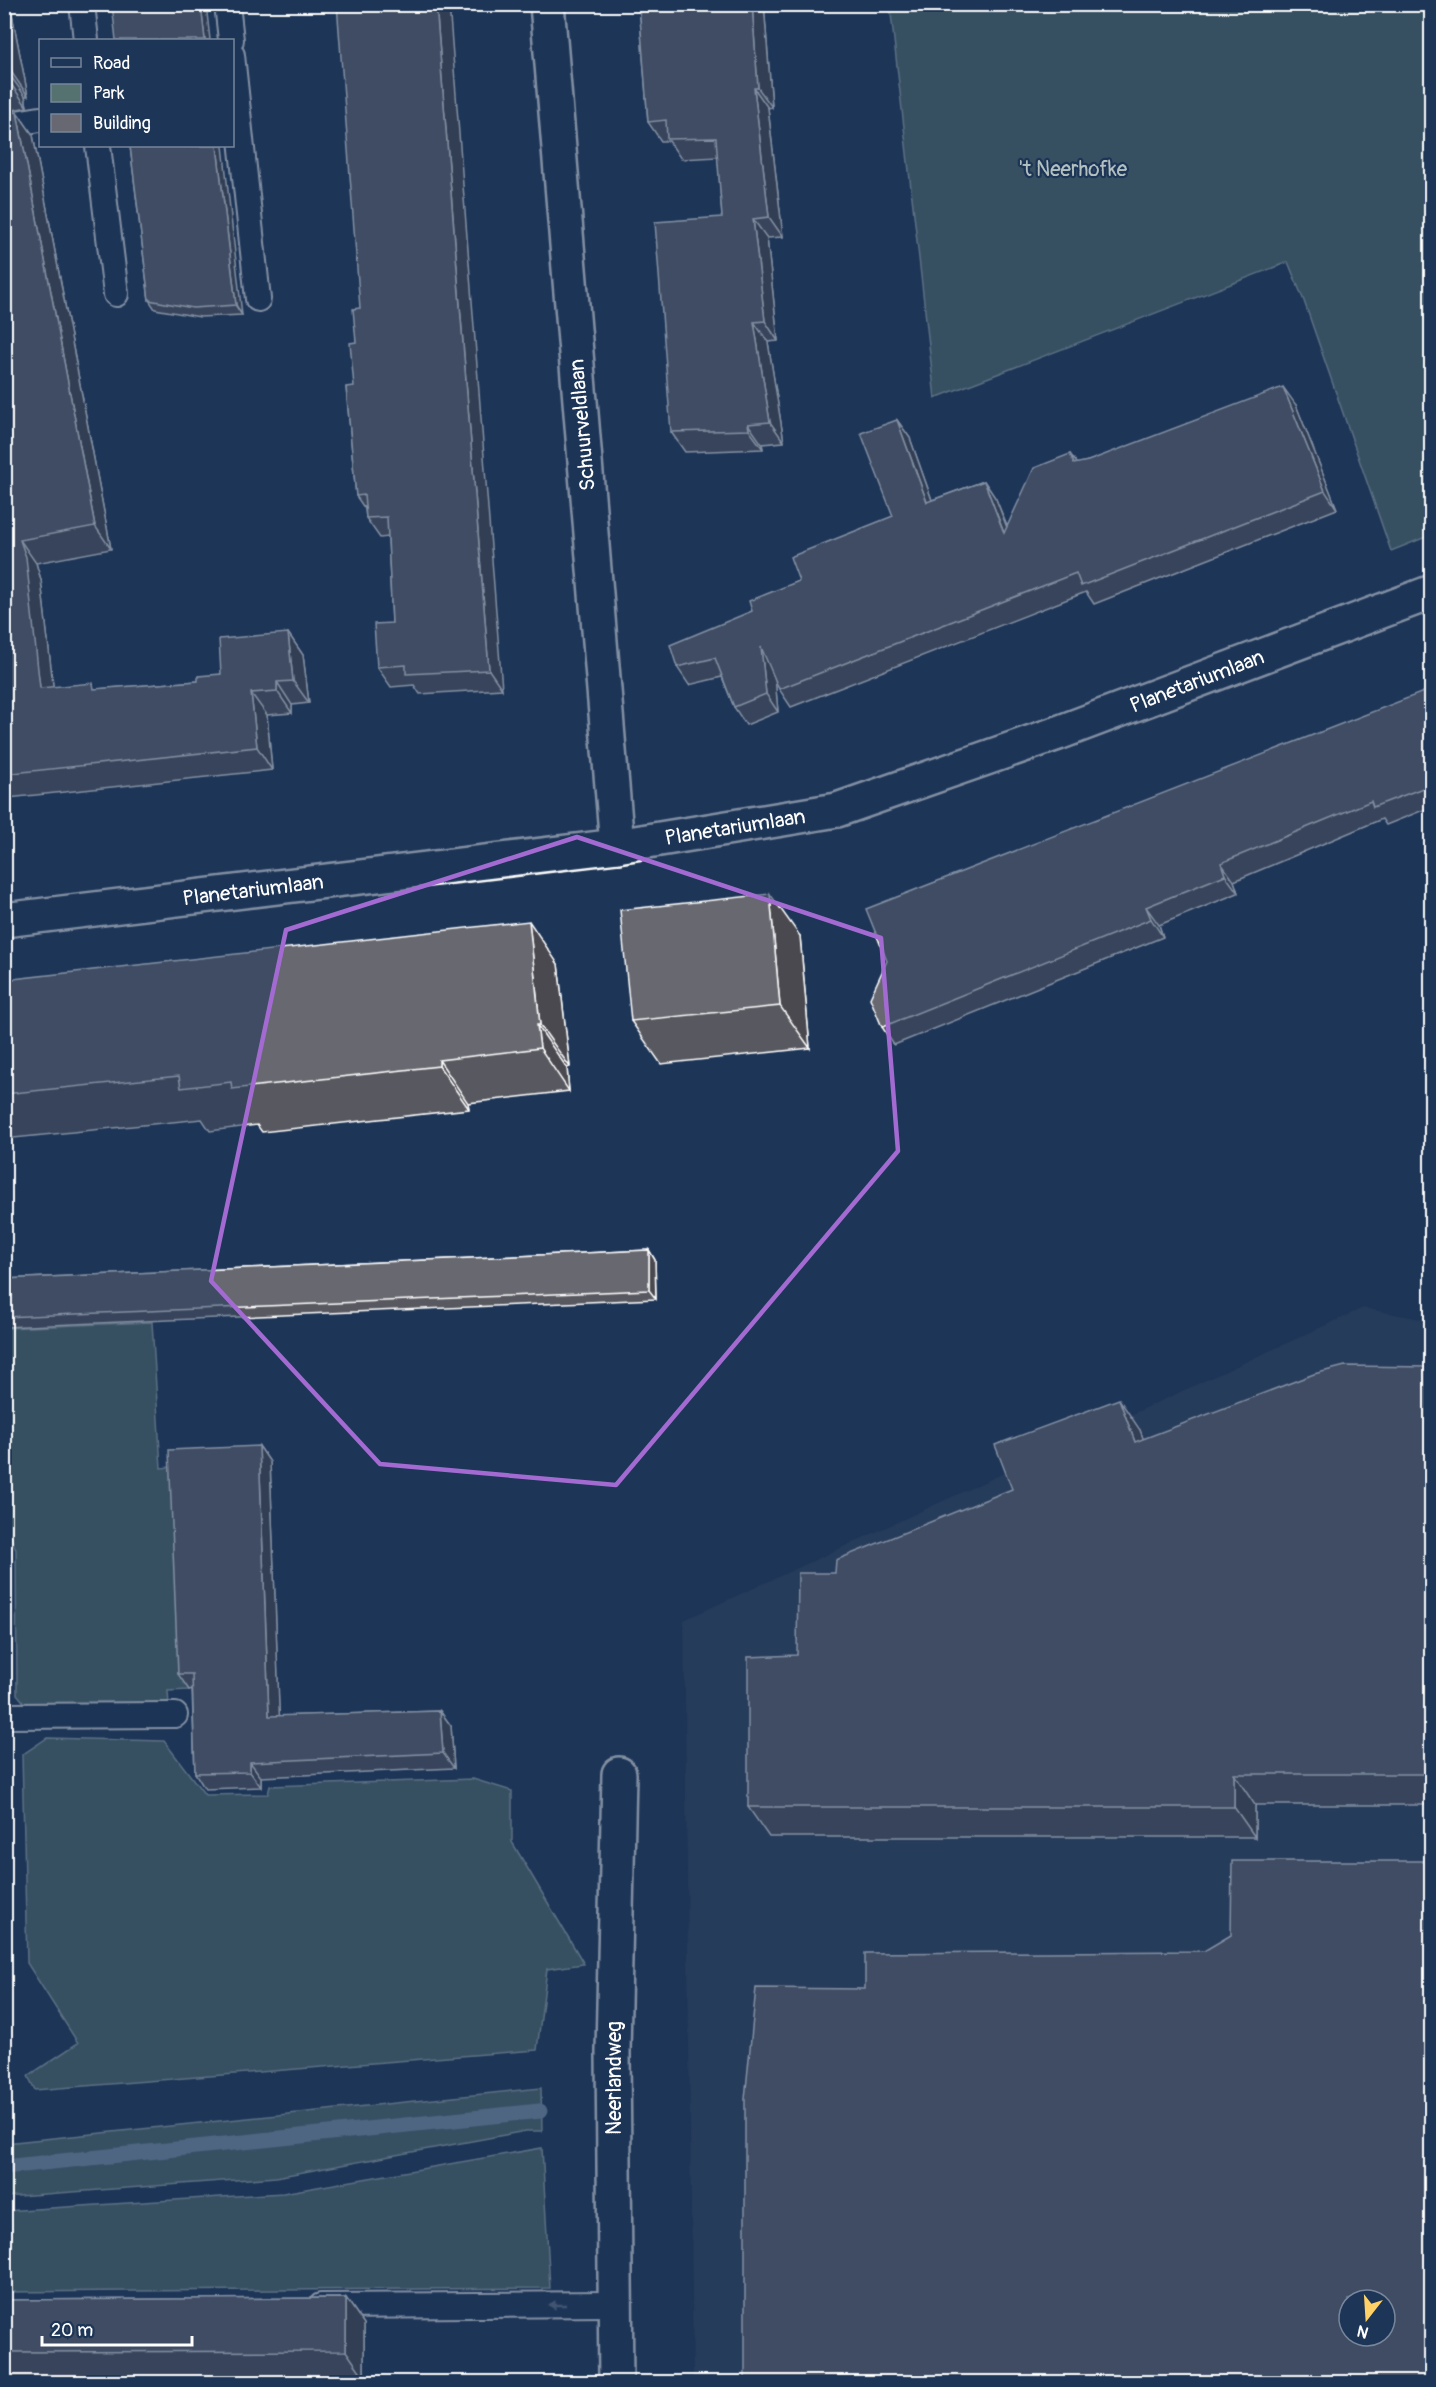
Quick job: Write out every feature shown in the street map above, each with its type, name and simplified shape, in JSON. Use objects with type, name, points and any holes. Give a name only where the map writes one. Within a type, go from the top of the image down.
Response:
[{"type":"street","name":"Schuurveldlaan","points":[[547,4],[617,846]]},
{"type":"street","name":"Planetariumlaan","points":[[4,920],[617,846],[837,810],[1058,733],[1431,592]]},
{"type":"street","name":"Neerlandweg","points":[[616,2382],[613,2052],[618,1774]]},
{"type":"lane","points":[[82,4],[86,39]]},
{"type":"lane","points":[[227,4],[231,39]]},
{"type":"lane","points":[[234,74],[258,298]]},
{"type":"lane","points":[[4,125],[39,119]]},
{"type":"lane","points":[[99,147],[117,294]]},
{"type":"lane","points":[[6,1716],[175,1715]]},
{"type":"lane","points":[[298,2306],[615,2304]]},
{"type":"highlighted area","points":[[577,837],[881,938],[898,1151],[616,1485],[380,1464],[211,1281],[286,930]]},
{"type":"shaded area","points":[[1363,1308],[1431,1321],[1431,2382],[693,2382],[684,1620]]},
{"type":"green space","name":"'t Neerhofke","points":[[890,5],[1431,5],[1431,535],[1391,551],[1304,301],[1288,262],[935,398]]},
{"type":"green space","points":[[152,1322],[161,1468],[180,1466],[189,1690],[168,1691],[169,1706],[26,1705],[17,1694],[16,1550],[4,1520],[4,1328]]},
{"type":"green space","points":[[47,1738],[164,1741],[205,1795],[268,1794],[270,1786],[473,1779],[512,1791],[512,1842],[584,1964],[547,1969],[537,2050],[35,2090],[28,2076],[78,2043],[27,1963],[22,1755]]},
{"type":"green space","points":[[541,2088],[542,2131],[526,2131],[276,2177],[5,2197],[5,2143]]},
{"type":"green space","points":[[542,2148],[550,2288],[5,2292],[5,2211],[283,2193]]},
{"type":"building","points":[[112,4],[201,4],[205,39],[116,39]]},
{"type":"building","points":[[337,4],[436,4],[489,670],[406,674],[406,665],[377,667],[374,624],[392,623],[387,517],[366,518],[364,495],[356,496],[346,387],[354,386],[350,343],[356,342],[353,309],[360,308]]},
{"type":"building","points":[[639,4],[752,4],[758,88],[754,88],[769,217],[753,219],[765,321],[754,322],[770,422],[748,424],[749,430],[671,432],[655,222],[722,217],[716,138],[667,139],[666,120],[648,122]]},
{"type":"building","points":[[4,34],[12,73],[9,74],[11,84],[4,86]]},
{"type":"building","points":[[17,112],[95,526],[20,540],[26,557],[40,688],[93,683],[94,689],[198,681],[198,676],[221,674],[219,639],[288,633],[293,681],[277,682],[277,691],[251,693],[257,747],[4,774],[4,114]]},
{"type":"building","points":[[130,147],[217,147],[236,305],[193,308],[149,300]]},
{"type":"building","points":[[1283,387],[1325,491],[1081,586],[1076,573],[779,689],[761,647],[766,694],[734,707],[715,658],[677,667],[670,645],[752,611],[749,601],[799,581],[790,557],[893,516],[861,433],[897,420],[927,502],[984,481],[1004,533],[1034,468],[1070,454],[1074,464],[1088,461]]},
{"type":"building","points":[[1431,689],[1431,785],[1373,807],[1371,801],[1221,863],[1225,875],[1146,907],[1151,919],[882,1027],[870,998],[887,961],[866,909]]},
{"type":"building","points":[[770,894],[780,1006],[631,1021],[620,910]]},
{"type":"building","points":[[529,921],[540,1025],[537,1025],[540,1048],[439,1060],[439,1066],[232,1089],[231,1082],[181,1088],[179,1076],[4,1094],[4,980]]},
{"type":"building","points":[[649,1250],[649,1290],[4,1317],[4,1279]]},
{"type":"building","points":[[1345,1366],[1431,1367],[1431,1774],[1234,1774],[1234,1807],[748,1807],[748,1657],[797,1655],[798,1573],[835,1573],[836,1560],[1012,1489],[995,1445],[1119,1399],[1135,1442],[1314,1374]]},
{"type":"building","points":[[259,1446],[269,1716],[440,1711],[443,1753],[250,1762],[250,1772],[195,1773],[192,1674],[178,1674],[169,1450]]},
{"type":"building","points":[[1232,1861],[1431,1861],[1431,2382],[745,2382],[745,2099],[756,1988],[865,1989],[865,1953],[1204,1951],[1231,1935]]},
{"type":"building","points":[[346,2298],[346,2351],[4,2352],[4,2300]]},
{"type":"waterway","points":[[4,2167],[540,2111]]}]
